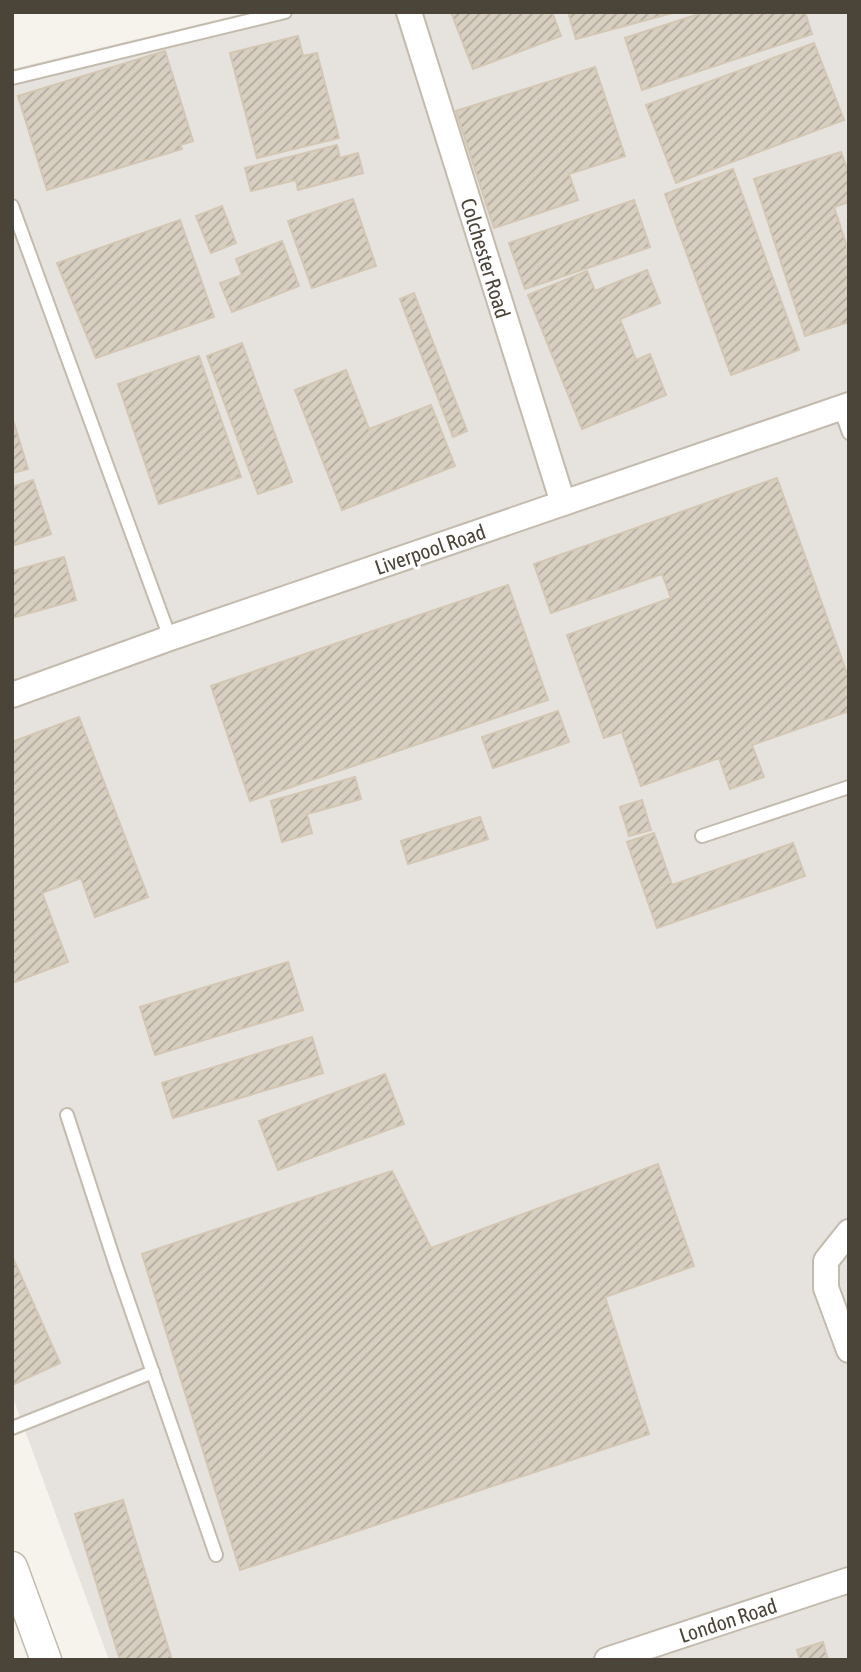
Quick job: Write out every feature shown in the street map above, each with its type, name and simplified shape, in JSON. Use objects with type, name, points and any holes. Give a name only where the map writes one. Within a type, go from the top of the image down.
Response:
[{"type":"street","name":"Colchester Road","points":[[409,12],[563,503]]},
{"type":"street","name":"Liverpool Road","points":[[12,695],[170,638],[845,407]]},
{"type":"street","points":[[849,1232],[826,1261],[826,1288],[849,1350]]},
{"type":"street","points":[[12,1567],[46,1660]]},
{"type":"street","name":"London Road","points":[[607,1660],[849,1580]]},
{"type":"lane","points":[[12,78],[285,12]]},
{"type":"lane","points":[[12,206],[170,638]]},
{"type":"lane","points":[[845,407],[849,433]]},
{"type":"lane","points":[[702,836],[849,787]]},
{"type":"lane","points":[[67,1115],[216,1555]]},
{"type":"lane","points":[[12,1428],[153,1372]]},
{"type":"shaded area","points":[[250,12],[849,12],[849,1660],[109,1660],[12,1395],[12,69]]},
{"type":"building","points":[[451,12],[552,12],[561,36],[473,69]]},
{"type":"building","points":[[568,12],[676,12],[576,39]]},
{"type":"building","points":[[705,12],[805,12],[812,34],[642,90],[625,38]]},
{"type":"building","points":[[298,36],[303,56],[317,53],[339,138],[257,158],[230,53]]},
{"type":"building","points":[[814,43],[844,120],[676,183],[646,105]]},
{"type":"building","points":[[165,51],[193,141],[180,145],[182,149],[47,190],[18,96]]},
{"type":"building","points":[[595,67],[625,156],[569,174],[578,200],[494,228],[456,111]]},
{"type":"building","points":[[337,145],[340,158],[358,153],[363,173],[298,190],[296,180],[251,191],[245,168]]},
{"type":"building","points":[[841,152],[849,174],[849,202],[834,207],[849,253],[849,322],[805,336],[754,179]]},
{"type":"building","points":[[733,169],[799,350],[731,375],[665,194]]},
{"type":"building","points":[[353,199],[376,266],[312,288],[288,221]]},
{"type":"building","points":[[634,200],[650,247],[525,289],[509,243]]},
{"type":"building","points":[[222,206],[236,243],[211,253],[196,216]]},
{"type":"building","points":[[180,220],[214,317],[96,358],[57,263]]},
{"type":"building","points":[[282,241],[299,286],[232,312],[220,283],[242,275],[236,259]]},
{"type":"building","points":[[647,270],[660,303],[620,319],[636,360],[650,354],[666,395],[582,429],[528,295],[587,271],[595,291]]},
{"type":"building","points":[[414,293],[467,431],[453,437],[400,299]]},
{"type":"building","points":[[242,343],[292,482],[258,494],[207,356]]},
{"type":"building","points":[[199,356],[241,477],[159,504],[118,384]]},
{"type":"building","points":[[346,370],[369,429],[431,405],[455,466],[342,510],[295,390]]},
{"type":"building","points":[[14,423],[28,469],[12,473],[12,424]]},
{"type":"building","points":[[777,478],[849,679],[849,711],[752,745],[764,777],[730,789],[719,758],[641,786],[622,732],[604,738],[567,635],[671,598],[662,574],[551,613],[534,564]]},
{"type":"building","points":[[33,480],[51,534],[12,546],[12,487]]},
{"type":"building","points":[[64,557],[76,600],[12,618],[12,571]]},
{"type":"building","points":[[508,585],[548,700],[250,801],[211,686]]},
{"type":"building","points":[[558,711],[569,742],[493,768],[482,737]]},
{"type":"building","points":[[79,717],[148,897],[95,917],[81,878],[42,893],[68,962],[12,983],[12,742]]},
{"type":"building","points":[[355,777],[361,799],[307,814],[312,833],[282,842],[271,801]]},
{"type":"building","points":[[642,800],[651,830],[629,836],[620,807]]},
{"type":"building","points":[[480,817],[488,839],[408,864],[401,841]]},
{"type":"building","points":[[654,833],[672,885],[793,843],[805,876],[657,928],[627,842]]},
{"type":"building","points":[[288,962],[303,1010],[155,1055],[140,1007]]},
{"type":"building","points":[[312,1037],[323,1073],[173,1118],[162,1083]]},
{"type":"building","points":[[385,1074],[404,1124],[278,1170],[259,1121]]},
{"type":"building","points":[[658,1164],[694,1266],[605,1297],[649,1434],[240,1570],[142,1254],[392,1171],[431,1248]]},
{"type":"building","points":[[12,1256],[60,1363],[12,1385]]},
{"type":"building","points":[[123,1500],[172,1660],[120,1660],[75,1514]]},
{"type":"building","points":[[823,1642],[828,1660],[800,1660],[797,1650]]}]
